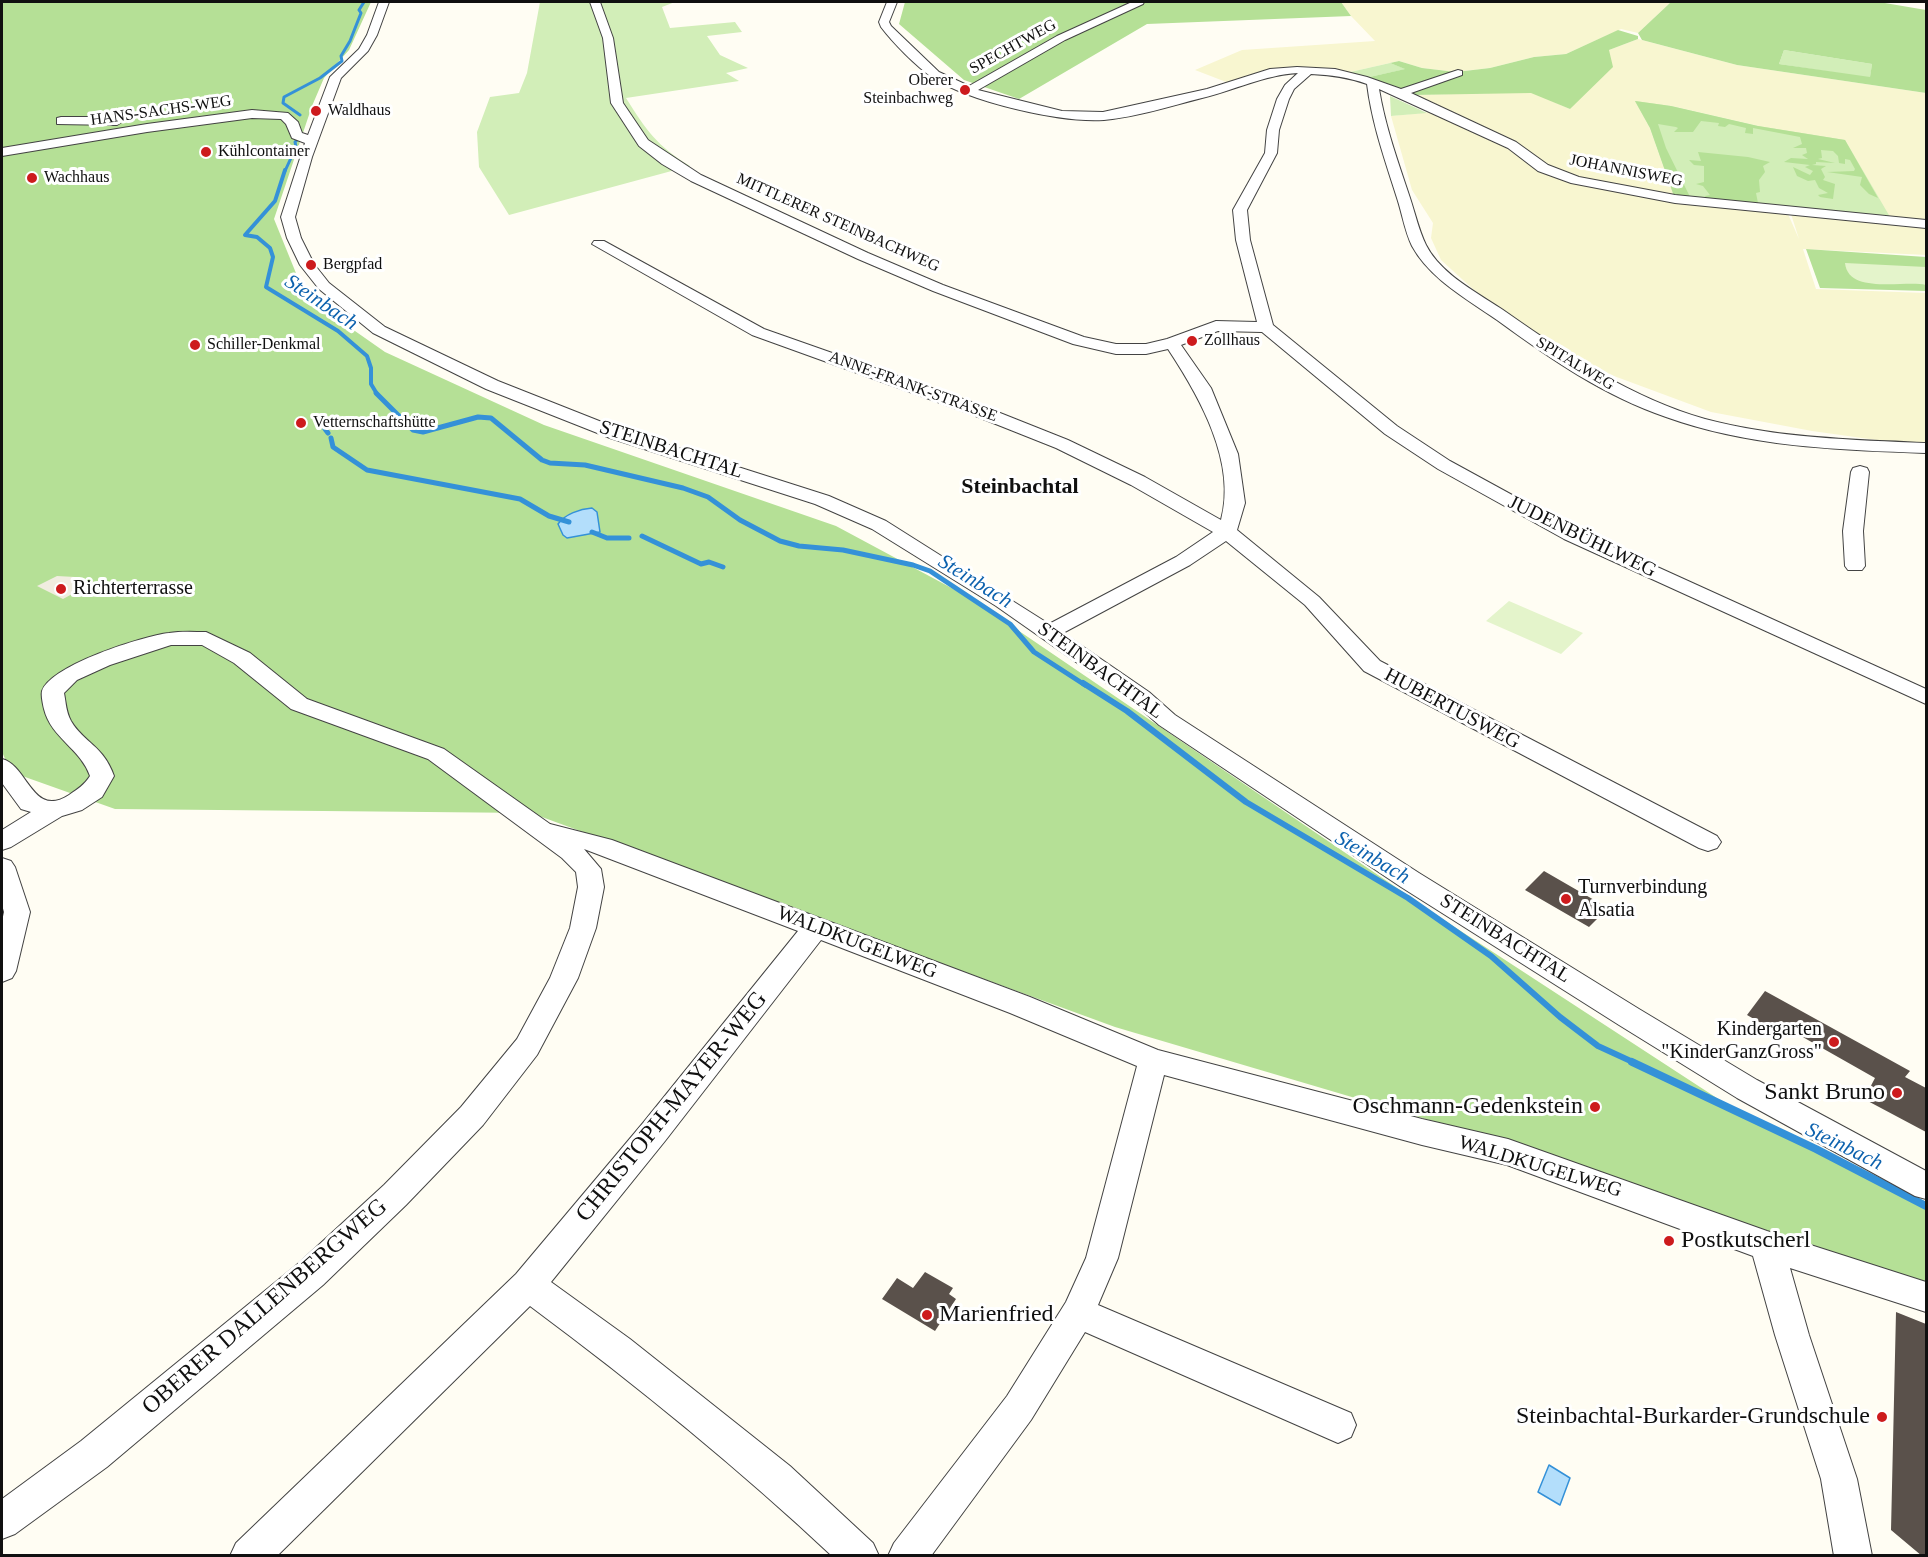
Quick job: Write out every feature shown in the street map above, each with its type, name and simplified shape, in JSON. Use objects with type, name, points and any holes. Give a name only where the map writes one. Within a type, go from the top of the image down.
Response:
[{"type":"street","name":"STEINBACHTAL","points":[[384,2],[363,51],[336,77],[304,139],[306,157],[288,217],[294,238],[307,264],[324,286],[345,306],[379,330],[492,385],[606,430],[822,500],[879,525],[960,573],[1141,697],[1167,720],[1410,880],[1748,1089],[1926,1186]]},
{"type":"street","name":"MITTLERER STEINBACHWEG","points":[[595,2],[608,38],[617,103],[643,143],[696,178],[863,256],[938,288],[1059,333],[1116,349],[1146,349],[1172,343],[1216,326],[1263,327]]},
{"type":"street","points":[[892,2],[884,22],[886,27],[935,74],[969,91],[1062,115],[1103,117],[1211,92],[1270,72],[1297,70],[1307,72]]},
{"type":"street","name":"SPECHTWEG","points":[[969,91],[1061,38],[1139,2]]},
{"type":"street","points":[[1263,327],[1243,240],[1240,210],[1272,153],[1273,130],[1283,99],[1289,87],[1307,72]]},
{"type":"street","name":"JOHANNISWEG","points":[[1307,72],[1335,72],[1401,93],[1495,136],[1543,168],[1576,180],[1675,199],[1926,224]]},
{"type":"street","points":[[1401,93],[1458,73]]},
{"type":"street","name":"SPITALWEG","points":[[1372,82],[1377,116],[1419,245],[1425,256],[1454,282],[1553,355],[1615,388],[1664,410],[1727,428],[1784,437],[1926,448]]},
{"type":"street","name":"HANS-SACHS-WEG","points":[[2,152],[147,128],[252,114],[284,116],[292,122],[304,139]]},
{"type":"street","points":[[61,120],[119,121],[252,114]]},
{"type":"street","name":"ANNE-FRANK-STRASSE","points":[[599,244],[758,332],[974,409],[1062,444],[1138,481],[1227,532]]},
{"type":"street","name":"JUDENBÜHLWEG","points":[[1263,327],[1391,430],[1444,465],[1497,495],[1571,534],[1926,698]]},
{"type":"street","points":[[1048,633],[1183,561],[1227,532],[1235,503],[1229,454],[1202,388],[1172,343]]},
{"type":"street","points":[[1855,566],[1853,531],[1860,472]]},
{"type":"street","name":"HUBERTUSWEG","points":[[1227,532],[1312,601],[1372,666],[1708,842]]},
{"type":"street","name":"WALDKUGELWEG","points":[[53,810],[74,804],[93,791],[102,776],[99,763],[62,727],[53,709],[52,692],[69,675],[102,660],[169,639],[206,638],[242,658],[299,704],[436,754],[537,828],[603,846],[1020,1005],[1153,1060],[1422,1132],[1508,1152],[1767,1246],[1926,1297]]},
{"type":"street","points":[[2,767],[30,803],[53,810]]},
{"type":"street","points":[[2,840],[53,810]]},
{"type":"street","name":"OBERER DALLENBERGWEG","points":[[2,1521],[94,1454],[311,1274],[395,1195],[472,1116],[527,1047],[564,978],[583,928],[591,886],[588,869],[572,852],[537,828]]},
{"type":"street","points":[[2,867],[17,912],[2,971]]},
{"type":"street","name":"CHRISTOPH-MAYER-WEG","points":[[249,1556],[528,1285],[661,1124],[815,928]]},
{"type":"street","points":[[907,1556],[1019,1408],[1078,1313],[1102,1258],[1153,1060]]},
{"type":"street","points":[[1767,1246],[1792,1335],[1839,1479],[1853,1556]]},
{"type":"street","points":[[528,1285],[618,1351],[777,1479],[860,1556]]},
{"type":"street","points":[[1078,1313],[1338,1425]]},
{"type":"shaded area","points":[[1341,2],[1671,2],[1638,33],[1621,29],[1566,54],[1534,57],[1490,68],[1456,72],[1422,68],[1399,61],[1346,73],[1288,68],[1234,85],[1195,70],[1242,50],[1375,41]]},
{"type":"shaded area","points":[[1638,39],[1737,65],[1926,93],[1926,224],[1893,222],[1758,126],[1671,106],[1636,102],[1650,128],[1675,199],[1788,214],[1799,239],[1791,214],[1926,228],[1926,255],[1803,249],[1816,289],[1926,293],[1926,444],[1905,444],[1812,431],[1711,412],[1614,376],[1542,341],[1474,290],[1441,260],[1431,238],[1433,223],[1412,190],[1391,116],[1440,111],[1557,174],[1611,185],[1560,172],[1413,95],[1531,92],[1570,109],[1609,50]]},
{"type":"shaded area","name":"Richterterrasse","points":[[57,576],[75,577],[79,579],[79,586],[83,588],[63,599],[37,586]]},
{"type":"green space","points":[[2,2],[371,2],[349,50],[324,78],[312,106],[274,219],[300,283],[335,317],[385,352],[544,425],[836,526],[972,599],[1450,924],[1723,1102],[1926,1202],[1926,1287],[1575,1163],[1115,1027],[531,813],[115,809],[11,772],[2,752]]},
{"type":"green space","points":[[540,2],[675,2],[662,7],[670,28],[735,22],[742,32],[707,36],[720,55],[748,68],[726,73],[739,81],[626,98],[653,136],[690,166],[509,215],[479,167],[477,132],[490,97],[519,93],[527,73]]},
{"type":"green space","points":[[905,2],[1341,2],[1351,16],[1147,24],[1019,99],[964,80],[899,24]]},
{"type":"green space","points":[[1671,2],[1879,2],[1926,10],[1926,93],[1737,65],[1642,40],[1638,33]],"holes":[[[1784,50],[1872,64],[1870,77],[1779,64]]]},
{"type":"green space","points":[[1618,30],[1638,36],[1638,39],[1609,50],[1613,67],[1570,109],[1531,93],[1413,95],[1365,78],[1405,69],[1390,63],[1399,61],[1422,68],[1456,72],[1490,68],[1534,57],[1566,54]]},
{"type":"green space","points":[[1784,50],[1872,64],[1870,78],[1779,64]]},
{"type":"green space","points":[[1390,63],[1406,69],[1365,78],[1346,73]]},
{"type":"green space","points":[[1390,96],[1427,113],[1391,116]]},
{"type":"green space","points":[[1635,101],[1671,106],[1758,126],[1845,140],[1893,222],[1675,199],[1650,128]]},
{"type":"green space","points":[[1635,101],[1671,106],[1758,126],[1845,140],[1878,198],[1869,194],[1860,185],[1862,177],[1827,172],[1854,171],[1855,169],[1850,160],[1845,159],[1845,164],[1839,163],[1838,156],[1833,151],[1821,150],[1822,158],[1818,159],[1835,163],[1816,162],[1812,165],[1826,166],[1821,169],[1825,177],[1823,180],[1835,184],[1833,199],[1820,197],[1818,195],[1828,193],[1819,188],[1815,180],[1808,181],[1797,176],[1793,167],[1810,175],[1813,171],[1805,167],[1810,165],[1784,162],[1791,158],[1808,159],[1802,155],[1807,153],[1806,148],[1793,148],[1802,144],[1800,137],[1753,128],[1753,134],[1745,133],[1746,128],[1729,124],[1725,127],[1718,126],[1719,123],[1701,121],[1693,132],[1674,132],[1678,128],[1658,124],[1666,148],[1692,201],[1675,199],[1650,128]]},
{"type":"green space","points":[[1698,152],[1748,157],[1770,162],[1763,166],[1765,172],[1759,180],[1760,192],[1756,193],[1759,208],[1709,203],[1705,196],[1710,195],[1703,186],[1696,184],[1704,182],[1704,166],[1694,165],[1689,160],[1701,161]]},
{"type":"green space","points":[[1806,249],[1926,257],[1926,291],[1820,288]]},
{"type":"green space","points":[[1845,263],[1926,267],[1926,285],[1866,283],[1848,273]]},
{"type":"green space","points":[[1509,601],[1583,633],[1561,654],[1486,621]]},
{"type":"water","points":[[592,508],[597,512],[600,532],[567,538],[563,535],[558,524],[561,520],[573,513]]},
{"type":"water","points":[[1549,1465],[1570,1478],[1560,1505],[1538,1492]]},
{"type":"building","name":"Turnverbindung Alsatia","points":[[1544,871],[1608,908],[1589,927],[1525,890]]},
{"type":"building","points":[[1765,991],[1910,1071],[1905,1077],[1926,1088],[1926,1132],[1864,1099],[1875,1078],[1778,1023],[1773,1030],[1747,1015]]},
{"type":"building","name":"Marienfried","points":[[925,1272],[953,1288],[949,1294],[956,1299],[935,1331],[882,1299],[897,1278],[913,1288]]},
{"type":"building","points":[[1896,1312],[1926,1324],[1926,1556],[1922,1556],[1891,1530]]},
{"type":"waterway","name":"Steinbach","points":[[300,115],[283,103],[284,97],[320,78],[342,61],[341,56],[350,41],[361,13],[359,10],[364,2]]},
{"type":"waterway","name":"Steinbach","points":[[285,171],[296,147],[295,142],[301,136]]},
{"type":"waterway","name":"Steinbach","points":[[285,170],[275,201],[245,235],[257,237],[270,248],[273,257],[266,287],[338,331],[367,356],[371,368],[371,384],[377,394]]},
{"type":"waterway","name":"Steinbach","points":[[377,394],[413,430],[423,432],[478,417],[491,418],[542,460],[550,463],[585,465],[683,488],[708,497],[740,520],[780,541],[799,546],[843,550],[913,565],[930,571],[1010,624],[1034,652],[1085,685]]},
{"type":"waterway","points":[[320,420],[323,424]]},
{"type":"waterway","points":[[325,429],[328,433]]},
{"type":"waterway","points":[[331,438],[333,447],[367,470],[520,499],[549,516],[569,522]]},
{"type":"waterway","points":[[592,532],[607,538],[629,538]]},
{"type":"waterway","points":[[642,536],[701,564],[709,562],[723,567]]},
{"type":"waterway","name":"Steinbach","points":[[1083,683],[1127,711],[1246,802],[1408,898],[1491,956],[1560,1017],[1598,1046],[1635,1063]]},
{"type":"waterway","name":"Steinbach","points":[[1632,1062],[1816,1149],[1926,1206]]},
{"type":"place","name":"Oberer Steinbachweg","points":[[965,90]]},
{"type":"place","name":"Waldhaus","points":[[316,111]]},
{"type":"place","name":"Kühlcontainer","points":[[206,152]]},
{"type":"place","name":"Wachhaus","points":[[32,178]]},
{"type":"place","name":"Bergpfad","points":[[311,265]]},
{"type":"place","name":"Zollhaus","points":[[1192,341]]},
{"type":"place","name":"Schiller-Denkmal","points":[[195,345]]},
{"type":"place","name":"Vetternschaftshütte","points":[[301,423]]},
{"type":"place","name":"Richterterrasse","points":[[61,589]]},
{"type":"place","name":"Turnverbindung Alsatia","points":[[1566,899]]},
{"type":"place","name":"Kindergarten \"KinderGanzGross\"","points":[[1834,1042]]},
{"type":"place","name":"Sankt Bruno","points":[[1897,1093]]},
{"type":"place","name":"Oschmann-Gedenkstein","points":[[1595,1107]]},
{"type":"place","name":"Postkutscherl","points":[[1669,1241]]},
{"type":"place","name":"Marienfried","points":[[927,1315]]},
{"type":"place","name":"Steinbachtal-Burkarder-Grundschule","points":[[1882,1417]]},
{"type":"district","name":"Steinbachtal","points":[[1020,487]]}]
